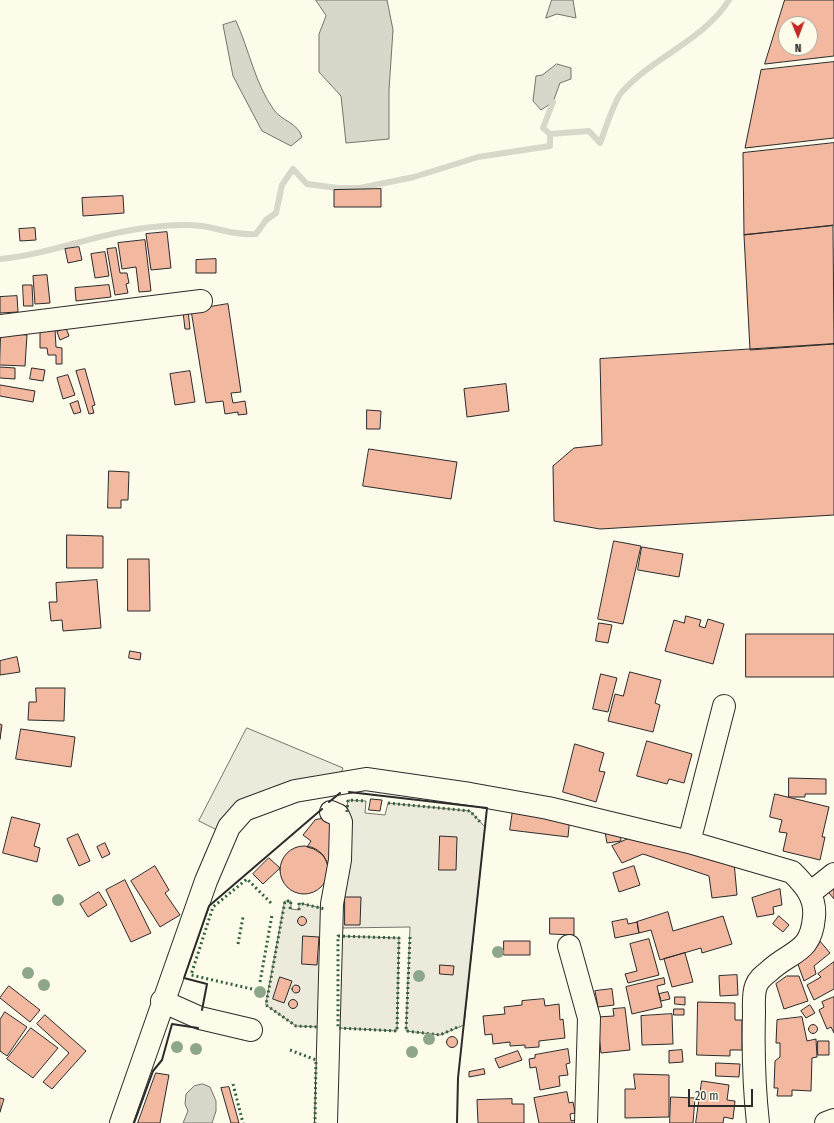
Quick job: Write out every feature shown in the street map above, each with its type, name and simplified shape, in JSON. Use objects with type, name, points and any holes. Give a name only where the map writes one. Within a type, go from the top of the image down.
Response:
[{"type":"street","points":[[0,326],[201,301]]},
{"type":"street","points":[[689,842],[724,706]]},
{"type":"street","points":[[121,1123],[130,1102],[162,1002],[206,881],[230,828],[244,810],[295,791],[366,779],[470,794],[548,808],[689,842],[792,872],[805,884],[810,893],[814,912],[813,931],[809,940],[800,949],[773,967],[761,978],[755,990],[753,1035],[758,1123]]},
{"type":"street","points":[[326,1123],[332,904],[340,860],[341,822],[338,815],[331,812]]},
{"type":"street","points":[[810,893],[834,874]]},
{"type":"street","points":[[569,946],[589,1018],[586,1123]]},
{"type":"street","points":[[162,1002],[200,1018],[251,1030]]},
{"type":"street","points":[[826,1123],[834,1120]]},
{"type":"shaded area","points":[[316,0],[387,0],[393,30],[389,90],[389,139],[346,143],[341,96],[319,72],[319,34],[326,16]]},
{"type":"shaded area","points":[[552,0],[573,0],[576,18],[557,14],[546,18]]},
{"type":"shaded area","points":[[236,21],[257,78],[267,100],[277,114],[297,128],[300,132],[302,137],[291,146],[262,131],[233,76],[223,25]]},
{"type":"shaded area","points":[[557,64],[571,68],[571,79],[560,83],[553,102],[541,110],[533,101],[536,76],[542,75]]},
{"type":"shaded area","points":[[247,728],[343,768],[339,778],[221,832],[199,821]]},
{"type":"shaded area","points":[[348,800],[366,801],[365,813],[385,815],[388,803],[470,811],[485,827],[464,1025],[440,1035],[406,1031],[410,927],[341,928]]},
{"type":"shaded area","points":[[285,901],[291,901],[291,909],[299,910],[299,903],[330,910],[318,1027],[296,1026],[266,1005]]},
{"type":"shaded area","points":[[338,936],[399,938],[397,1031],[338,1028]]},
{"type":"shaded area","points":[[203,1084],[210,1087],[216,1101],[216,1111],[212,1123],[183,1123],[188,1111],[185,1104],[186,1094],[194,1086]]},
{"type":"building","points":[[785,0],[834,0],[834,56],[765,64],[778,22],[778,56],[818,56],[818,16],[780,16]]},
{"type":"building","points":[[834,62],[834,138],[745,148],[761,70]]},
{"type":"building","points":[[834,143],[834,225],[744,235],[743,153]]},
{"type":"building","points":[[381,189],[381,207],[334,207],[334,190]]},
{"type":"building","points":[[123,196],[124,213],[83,216],[82,198]]},
{"type":"building","points":[[833,226],[834,344],[750,350],[744,235]]},
{"type":"building","points":[[35,228],[36,240],[20,241],[19,229]]},
{"type":"building","points":[[167,232],[171,268],[151,270],[146,234]]},
{"type":"building","points":[[145,240],[151,291],[139,292],[136,267],[122,269],[118,243]]},
{"type":"building","points":[[79,247],[82,260],[68,263],[65,249]]},
{"type":"building","points":[[116,248],[120,273],[127,273],[129,283],[126,284],[128,293],[115,295],[107,249]]},
{"type":"building","points":[[105,252],[109,276],[95,278],[91,254]]},
{"type":"building","points":[[216,259],[216,273],[196,273],[196,260]]},
{"type":"building","points":[[47,275],[50,303],[35,304],[33,276]]},
{"type":"building","points":[[23,285],[32,285],[33,306],[24,306]]},
{"type":"building","points":[[109,285],[111,297],[76,301],[75,288]]},
{"type":"building","points":[[17,296],[18,312],[0,313],[0,297]]},
{"type":"building","points":[[228,304],[241,392],[231,393],[233,403],[245,401],[247,414],[238,415],[238,412],[225,414],[223,401],[206,403],[191,310]]},
{"type":"building","points":[[188,310],[190,329],[185,329],[183,312]]},
{"type":"building","points":[[66,328],[69,336],[60,340],[57,332]]},
{"type":"building","points":[[55,329],[56,347],[62,348],[62,364],[56,364],[56,355],[48,355],[47,348],[40,348],[40,330]]},
{"type":"building","points":[[1,333],[27,335],[25,366],[0,365]]},
{"type":"building","points":[[834,344],[834,515],[600,529],[554,521],[553,466],[574,448],[602,445],[600,359]]},
{"type":"building","points":[[0,367],[15,368],[15,379],[0,378]]},
{"type":"building","points":[[32,368],[45,370],[43,381],[30,379]]},
{"type":"building","points":[[85,369],[95,405],[92,406],[94,413],[89,414],[76,371]]},
{"type":"building","points":[[190,371],[195,402],[175,405],[170,374]]},
{"type":"building","points":[[68,375],[75,395],[63,399],[57,378]]},
{"type":"building","points":[[506,384],[509,411],[467,417],[464,389]]},
{"type":"building","points":[[0,385],[35,391],[33,402],[0,396]]},
{"type":"building","points":[[78,401],[81,412],[74,414],[70,404]]},
{"type":"building","points":[[367,410],[381,411],[380,429],[367,429]]},
{"type":"building","points":[[369,449],[457,462],[451,499],[363,486]]},
{"type":"building","points":[[109,471],[129,472],[128,500],[121,500],[121,508],[108,508]]},
{"type":"building","points":[[67,535],[103,536],[103,568],[67,568]]},
{"type":"building","points":[[614,541],[641,546],[623,624],[598,619]]},
{"type":"building","points":[[642,547],[683,554],[679,577],[638,570]]},
{"type":"building","points":[[128,559],[149,559],[150,611],[128,611]]},
{"type":"building","points":[[97,580],[101,628],[63,631],[62,620],[51,621],[49,602],[57,602],[56,583]]},
{"type":"building","points":[[686,616],[701,620],[699,626],[705,628],[708,619],[724,624],[713,664],[665,651],[674,620],[684,623]]},
{"type":"building","points":[[599,623],[612,625],[608,643],[596,641]]},
{"type":"building","points":[[746,634],[834,634],[834,677],[746,677]]},
{"type":"building","points":[[130,651],[141,653],[140,660],[129,658]]},
{"type":"building","points":[[17,657],[20,672],[0,675],[0,661]]},
{"type":"building","points":[[630,672],[661,680],[655,703],[660,705],[653,732],[608,721],[615,694],[623,696]]},
{"type":"building","points":[[601,674],[617,678],[608,712],[593,709]]},
{"type":"building","points":[[36,688],[65,688],[64,721],[28,720],[29,702],[36,702]]},
{"type":"building","points":[[0,724],[2,725],[0,739]]},
{"type":"building","points":[[21,729],[75,737],[71,767],[16,759]]},
{"type":"building","points":[[647,741],[692,754],[684,783],[669,779],[667,784],[637,776]]},
{"type":"building","points":[[575,744],[604,753],[599,771],[605,772],[596,802],[563,792]]},
{"type":"building","points":[[789,778],[826,779],[826,794],[805,794],[805,797],[789,797]]},
{"type":"building","points":[[775,794],[829,807],[822,837],[825,837],[820,860],[783,851],[787,833],[779,832],[782,820],[770,817]]},
{"type":"building","points":[[371,799],[382,800],[380,811],[369,810]]},
{"type":"building","points":[[513,810],[570,816],[568,837],[510,830]]},
{"type":"building","points":[[12,817],[40,824],[34,846],[40,848],[37,862],[3,853]]},
{"type":"building","points":[[325,818],[336,823],[337,855],[328,864],[323,855],[314,849],[307,847],[311,841],[303,835],[315,820]]},
{"type":"building","points":[[620,831],[621,841],[607,843],[605,832]]},
{"type":"building","points":[[78,834],[90,861],[79,866],[67,839]]},
{"type":"building","points":[[637,835],[734,862],[737,895],[712,898],[709,876],[643,854],[622,863],[612,846]]},
{"type":"building","points":[[440,836],[457,837],[456,870],[439,870]]},
{"type":"building","points":[[105,843],[110,854],[102,858],[97,847]]},
{"type":"building","points":[[299,846],[309,846],[321,853],[328,865],[328,875],[321,887],[309,894],[299,894],[291,890],[284,883],[280,875],[280,865],[284,857],[291,850]]},
{"type":"building","points":[[269,858],[280,868],[263,884],[253,874]]},
{"type":"building","points":[[155,866],[169,890],[165,893],[180,915],[160,927],[131,881]]},
{"type":"building","points":[[634,866],[640,885],[619,892],[613,873]]},
{"type":"building","points":[[125,880],[151,933],[131,942],[106,890]]},
{"type":"building","points":[[834,880],[834,899],[823,886]]},
{"type":"building","points":[[780,889],[782,905],[773,907],[774,914],[757,917],[752,898]]},
{"type":"building","points":[[99,892],[107,905],[88,917],[80,904]]},
{"type":"building","points":[[345,897],[361,897],[360,925],[345,925]]},
{"type":"building","points":[[668,912],[673,931],[723,916],[732,944],[702,953],[701,948],[660,960],[651,930],[639,933],[637,922]]},
{"type":"building","points":[[302,916],[307,921],[302,926],[297,921]]},
{"type":"building","points":[[779,916],[789,925],[783,932],[773,924]]},
{"type":"building","points":[[550,918],[574,918],[574,935],[550,934]]},
{"type":"building","points":[[627,919],[628,924],[637,922],[639,933],[615,938],[612,922]]},
{"type":"building","points":[[303,936],[319,937],[317,965],[302,964]]},
{"type":"building","points":[[649,939],[659,975],[628,983],[625,974],[637,971],[630,944]]},
{"type":"building","points":[[819,940],[830,953],[814,966],[816,974],[804,981],[796,959]]},
{"type":"building","points":[[504,941],[530,941],[530,955],[504,955]]},
{"type":"building","points":[[685,953],[693,982],[672,987],[664,959]]},
{"type":"building","points":[[834,962],[834,989],[814,1000],[807,985],[821,977],[818,974]]},
{"type":"building","points":[[440,965],[454,966],[453,975],[440,974]]},
{"type":"building","points":[[737,975],[738,995],[720,996],[719,976]]},
{"type":"building","points":[[787,976],[799,976],[808,1001],[784,1009],[776,984]]},
{"type":"building","points":[[280,977],[292,981],[284,1003],[273,999]]},
{"type":"building","points":[[664,978],[665,984],[657,986],[662,1007],[632,1014],[626,987]]},
{"type":"building","points":[[294,985],[298,985],[300,989],[298,993],[294,993],[292,991],[292,987]]},
{"type":"building","points":[[9,986],[40,1010],[30,1022],[0,998]]},
{"type":"building","points":[[612,989],[614,1005],[598,1007],[595,991]]},
{"type":"building","points":[[668,992],[670,999],[661,1001],[659,994]]},
{"type":"building","points":[[675,997],[685,997],[685,1005],[675,1004]]},
{"type":"building","points":[[834,997],[834,1033],[831,1027],[827,1029],[819,1010],[824,1007],[822,1002]]},
{"type":"building","points":[[293,999],[298,1004],[293,1009],[288,1004]]},
{"type":"building","points":[[544,999],[545,1006],[559,1004],[560,1020],[563,1019],[565,1038],[539,1041],[539,1047],[525,1048],[525,1045],[510,1046],[510,1042],[493,1044],[492,1034],[485,1035],[483,1016],[505,1014],[504,1007],[522,1005],[522,1001]]},
{"type":"building","points":[[698,1002],[735,1003],[735,1020],[742,1020],[742,1050],[730,1050],[730,1056],[697,1055]]},
{"type":"building","points":[[810,1005],[815,1013],[806,1018],[801,1011]]},
{"type":"building","points":[[625,1008],[630,1050],[601,1053],[597,1017],[614,1016],[613,1009]]},
{"type":"building","points":[[674,1009],[684,1009],[684,1015],[674,1015]]},
{"type":"building","points":[[5,1012],[27,1027],[7,1056],[0,1051],[0,1020]]},
{"type":"building","points":[[672,1014],[673,1044],[642,1045],[641,1016]]},
{"type":"building","points":[[45,1015],[86,1051],[52,1089],[43,1082],[69,1053],[37,1024]]},
{"type":"building","points":[[802,1017],[807,1041],[816,1039],[817,1057],[812,1058],[811,1091],[792,1090],[792,1096],[777,1096],[778,1088],[774,1088],[775,1061],[780,1057],[780,1043],[776,1043],[777,1020]]},
{"type":"building","points":[[811,1025],[815,1025],[817,1029],[815,1033],[811,1033],[809,1031],[809,1027]]},
{"type":"building","points":[[31,1028],[58,1048],[33,1078],[7,1059]]},
{"type":"building","points":[[452,1036],[456,1038],[458,1042],[456,1046],[452,1048],[448,1046],[446,1042],[448,1038]]},
{"type":"building","points":[[818,1041],[829,1041],[829,1055],[818,1055]]},
{"type":"building","points":[[568,1049],[570,1063],[566,1064],[568,1075],[559,1076],[560,1086],[540,1090],[536,1067],[530,1068],[529,1059],[535,1058],[535,1055]]},
{"type":"building","points":[[682,1050],[683,1062],[669,1063],[669,1051]]},
{"type":"building","points":[[518,1051],[522,1060],[499,1068],[495,1059]]},
{"type":"building","points":[[716,1063],[740,1064],[739,1077],[716,1076]]},
{"type":"building","points":[[484,1069],[485,1074],[469,1077],[469,1072]]},
{"type":"building","points":[[156,1073],[169,1075],[160,1123],[138,1123]]},
{"type":"building","points":[[634,1074],[669,1075],[669,1117],[625,1118],[625,1089],[635,1089]]},
{"type":"building","points":[[702,1081],[729,1085],[727,1100],[735,1101],[733,1119],[724,1117],[723,1123],[696,1123]]},
{"type":"building","points":[[229,1087],[239,1123],[231,1123],[221,1088]]},
{"type":"building","points":[[567,1092],[569,1103],[573,1102],[575,1113],[570,1114],[571,1121],[575,1120],[575,1123],[539,1123],[534,1098]]},
{"type":"building","points":[[671,1097],[695,1098],[693,1123],[670,1123]]},
{"type":"building","points":[[0,1098],[4,1099],[0,1112]]},
{"type":"building","points":[[512,1099],[512,1104],[524,1104],[524,1123],[478,1123],[477,1100]]},
{"type":"waterway","points":[[553,102],[543,128],[550,134],[589,131],[600,143],[613,108],[622,92],[648,68],[706,26],[729,0]]},
{"type":"waterway","points":[[0,259],[39,253],[114,233],[159,226],[196,225],[236,233],[256,234],[266,220],[276,213],[282,185],[293,169],[307,184],[338,188],[360,188],[414,177],[478,157],[550,146],[550,134]]},
{"type":"hedge","points":[[347,812],[348,800],[366,801]]},
{"type":"hedge","points":[[388,803],[470,811],[482,824]]},
{"type":"hedge","points":[[252,989],[191,975],[213,907],[247,879],[272,904]]},
{"type":"hedge","points":[[290,909],[291,901],[285,901],[266,1005],[296,1026],[318,1026]]},
{"type":"hedge","points":[[299,910],[299,903],[325,909]]},
{"type":"hedge","points":[[260,982],[272,915]]},
{"type":"hedge","points":[[238,944],[243,917]]},
{"type":"hedge","points":[[338,936],[399,938],[397,1031],[338,1028],[338,936]]},
{"type":"hedge","points":[[410,937],[406,1031],[440,1035],[460,1026]]},
{"type":"hedge","points":[[290,1050],[316,1060],[315,1123]]},
{"type":"hedge","points":[[233,1084],[243,1123]]},
{"type":"wall","points":[[349,792],[487,808],[458,1078],[457,1123]]},
{"type":"wall","points":[[329,802],[340,793]]},
{"type":"wall","points":[[202,1010],[207,984],[184,978],[209,906],[322,809]]},
{"type":"wall","points":[[134,1123],[153,1071],[162,1060],[172,1024],[198,1028]]}]
